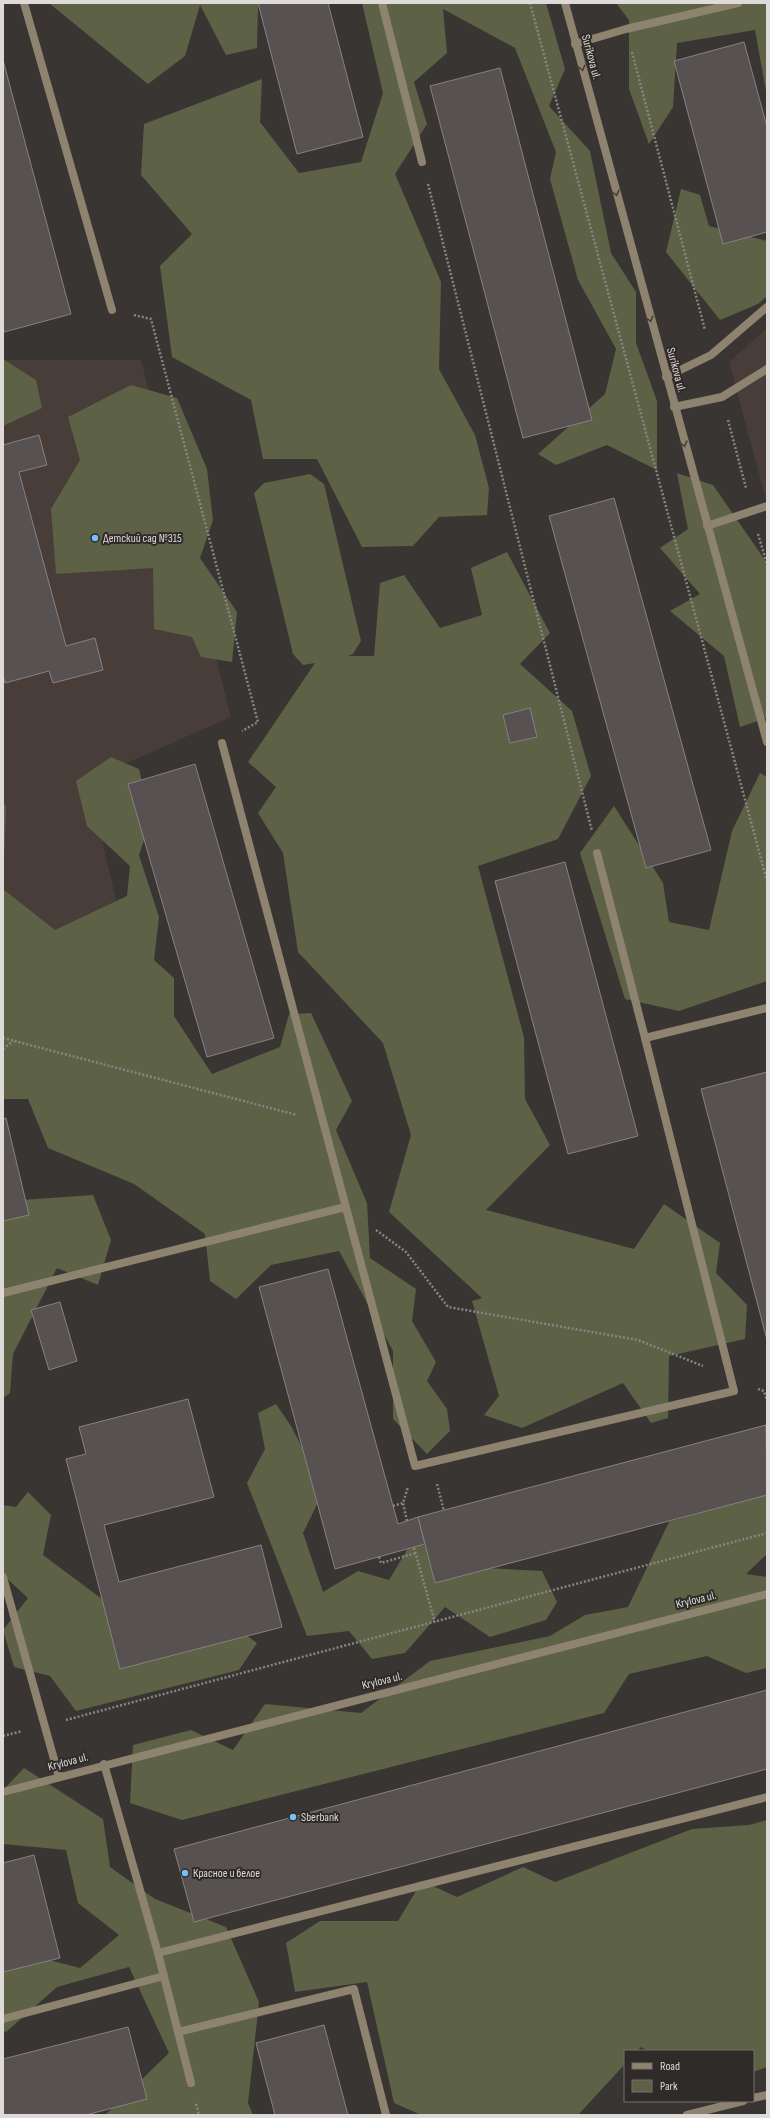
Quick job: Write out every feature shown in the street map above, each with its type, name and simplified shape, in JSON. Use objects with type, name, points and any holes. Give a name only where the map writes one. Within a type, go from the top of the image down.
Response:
[{"type":"street","points":[[24,3],[112,310]]},
{"type":"street","points":[[382,3],[422,162]]},
{"type":"street","name":"Surikova ul.","points":[[565,3],[706,526],[767,742]]},
{"type":"street","points":[[575,44],[626,29],[738,3]]},
{"type":"street","points":[[666,378],[711,355],[767,307]]},
{"type":"street","points":[[674,407],[722,397],[767,369]]},
{"type":"street","points":[[706,526],[767,506]]},
{"type":"street","points":[[222,744],[415,1466],[734,1390],[598,853]]},
{"type":"street","points":[[645,1038],[767,1008]]},
{"type":"street","points":[[3,1293],[345,1207]]},
{"type":"street","points":[[3,1577],[59,1777]]},
{"type":"street","name":"Krylova ul.","points":[[3,1792],[104,1764],[767,1594]]},
{"type":"street","points":[[104,1764],[158,1953],[191,2083]]},
{"type":"street","points":[[158,1953],[767,1797]]},
{"type":"street","points":[[3,2019],[164,1976]]},
{"type":"street","points":[[178,2032],[354,1989],[386,2115]]},
{"type":"street","points":[[754,2098],[767,2095]]},
{"type":"street","points":[[687,2115],[739,2102]]},
{"type":"path","points":[[530,3],[767,881]]},
{"type":"path","points":[[626,29],[711,355]]},
{"type":"path","points":[[422,162],[598,853]]},
{"type":"path","points":[[112,310],[151,319],[258,722],[222,744]]},
{"type":"path","points":[[722,397],[767,564]]},
{"type":"path","points":[[3,1038],[322,1122]]},
{"type":"path","points":[[3,1049],[13,1041]]},
{"type":"path","points":[[406,1252],[448,1307],[638,1340],[731,1377],[764,1392],[767,1400]]},
{"type":"path","points":[[407,1521],[403,1503],[415,1466]]},
{"type":"path","points":[[393,1506],[403,1503]]},
{"type":"path","points":[[3,1736],[767,1533]]},
{"type":"path","points":[[414,1548],[435,1622]]},
{"type":"path","points":[[379,1557],[381,1563],[416,1553]]},
{"type":"shaded area","points":[[767,328],[767,504],[729,362]]},
{"type":"shaded area","name":"Детский сад №315","points":[[3,360],[141,360],[231,717],[88,780],[124,934],[30,958],[13,896],[3,898]]},
{"type":"green space","points":[[49,3],[258,3],[257,48],[226,55],[200,5],[185,56],[148,84]]},
{"type":"green space","points":[[362,3],[546,3],[565,69],[549,106],[590,151],[611,253],[636,292],[636,343],[657,401],[657,470],[607,445],[556,465],[538,454],[605,394],[616,349],[578,280],[550,179],[556,152],[515,48],[443,9],[447,53],[414,82],[427,124],[395,174],[441,282],[439,369],[475,435],[489,488],[487,515],[439,517],[413,546],[362,547],[317,459],[263,459],[251,400],[172,357],[160,266],[192,234],[141,175],[144,124],[262,79],[260,122],[299,173],[361,162],[383,93]]},
{"type":"green space","points":[[616,3],[767,3],[767,97],[755,30],[677,43],[673,107],[649,144],[629,89],[629,20]]},
{"type":"green space","points":[[681,189],[700,195],[709,226],[767,241],[767,296],[758,304],[720,320],[666,252]]},
{"type":"green space","points":[[3,359],[36,380],[42,408],[3,426]]},
{"type":"green space","points":[[131,385],[177,398],[207,469],[213,520],[200,558],[237,612],[232,662],[201,657],[192,637],[154,629],[153,568],[56,574],[51,509],[80,460],[68,417]]},
{"type":"green space","points":[[677,473],[713,485],[767,563],[767,718],[740,727],[724,656],[670,611],[700,594],[660,548],[688,529]]},
{"type":"green space","points":[[310,474],[324,484],[361,641],[353,654],[348,656],[374,656],[380,583],[404,575],[440,628],[482,615],[471,568],[507,552],[550,633],[520,664],[572,711],[591,776],[558,839],[478,866],[524,1037],[525,1099],[550,1145],[486,1210],[634,1249],[664,1204],[720,1243],[716,1273],[747,1305],[745,1339],[669,1356],[668,1418],[651,1423],[623,1383],[522,1428],[484,1415],[499,1396],[472,1301],[482,1298],[389,1212],[411,1135],[383,1043],[298,952],[283,853],[258,813],[276,787],[248,762],[315,663],[303,665],[293,654],[254,493],[264,483]]},
{"type":"green space","points":[[111,757],[139,769],[151,819],[139,855],[159,917],[154,960],[174,978],[174,1016],[212,1074],[280,1047],[289,1014],[311,1013],[352,1101],[336,1130],[367,1203],[370,1258],[416,1289],[412,1321],[436,1362],[427,1381],[447,1409],[450,1431],[427,1454],[393,1419],[393,1351],[339,1251],[271,1265],[236,1299],[210,1281],[205,1234],[134,1184],[48,1148],[28,1099],[3,1099],[3,889],[55,930],[127,896],[130,866],[87,826],[76,781]]},
{"type":"green space","points":[[760,773],[767,777],[767,981],[679,1011],[625,999],[580,853],[614,806],[663,883],[669,922],[709,930],[732,831]]},
{"type":"green space","points":[[3,801],[6,807],[3,889]]},
{"type":"green space","points":[[93,1195],[111,1240],[98,1285],[57,1268],[13,1354],[10,1393],[3,1398],[3,1204],[7,1201]]},
{"type":"green space","points":[[276,1404],[291,1426],[324,1490],[303,1533],[323,1592],[358,1571],[389,1580],[413,1540],[466,1567],[542,1571],[557,1602],[546,1620],[490,1637],[445,1607],[405,1653],[372,1659],[349,1631],[307,1636],[247,1483],[265,1449],[258,1413]]},
{"type":"green space","points":[[28,1492],[51,1515],[43,1555],[102,1599],[239,1630],[257,1643],[239,1670],[76,1711],[50,1676],[14,1667],[3,1630],[28,1598],[3,1575],[3,1505],[16,1507]]},
{"type":"green space","points":[[767,1493],[767,1554],[746,1574],[767,1577],[767,1668],[746,1673],[707,1656],[629,1674],[604,1713],[182,1820],[130,1803],[133,1745],[191,1730],[233,1750],[265,1704],[361,1713],[430,1661],[550,1636],[585,1615],[628,1607],[669,1522]]},
{"type":"green space","points":[[24,1768],[103,1819],[110,1867],[155,1899],[226,1927],[259,2002],[248,2103],[253,2115],[105,2115],[169,2053],[129,1967],[57,1987],[6,2032],[3,2031],[3,1948],[80,1968],[119,1935],[78,1903],[66,1850],[3,1844],[3,1790]]},
{"type":"green space","points":[[767,1820],[767,2067],[754,2072],[754,2050],[646,2050],[641,2047],[638,2050],[624,2050],[624,2065],[578,2115],[421,2115],[394,2103],[367,1982],[295,1992],[286,1943],[320,1921],[398,1921],[422,1881],[457,1897],[523,1867],[555,1882],[692,1829],[749,1825]]},
{"type":"building","points":[[258,3],[328,3],[363,137],[297,154]]},
{"type":"building","points":[[744,42],[767,127],[767,232],[723,244],[674,61]]},
{"type":"building","points":[[3,60],[71,314],[4,332],[3,326]]},
{"type":"building","points":[[500,68],[592,420],[523,438],[430,86]]},
{"type":"building","points":[[39,435],[47,465],[19,472],[66,646],[95,638],[103,670],[53,683],[49,671],[5,683],[3,675],[3,445]]},
{"type":"building","points":[[614,498],[711,850],[646,868],[549,516]]},
{"type":"building","points":[[530,708],[537,737],[510,743],[503,715]]},
{"type":"building","points":[[195,764],[274,1038],[207,1057],[128,784]]},
{"type":"building","points":[[565,862],[638,1136],[568,1154],[495,881]]},
{"type":"building","points":[[767,1072],[767,1340],[701,1089]]},
{"type":"building","points":[[6,1118],[29,1215],[3,1221],[3,1119]]},
{"type":"building","points":[[328,1269],[398,1524],[418,1517],[425,1544],[335,1569],[259,1287]]},
{"type":"building","points":[[60,1302],[77,1361],[49,1370],[31,1310]]},
{"type":"building","points":[[188,1399],[214,1497],[104,1525],[119,1582],[261,1545],[282,1627],[120,1669],[66,1459],[86,1454],[79,1427]]},
{"type":"building","points":[[766,1425],[767,1495],[435,1583],[418,1517]]},
{"type":"building","points":[[767,1690],[767,1769],[194,1922],[174,1849]]},
{"type":"building","points":[[34,1855],[60,1958],[3,1972],[3,1863]]},
{"type":"building","points":[[324,2025],[348,2115],[275,2115],[256,2043]]},
{"type":"building","points":[[128,2027],[147,2099],[86,2115],[3,2115],[3,2059]]},
{"type":"place","name":"Детский сад №315","points":[[95,538]]},
{"type":"place","name":"Sberbank","points":[[293,1817]]},
{"type":"place","name":"Красное и белое","points":[[185,1873]]}]
